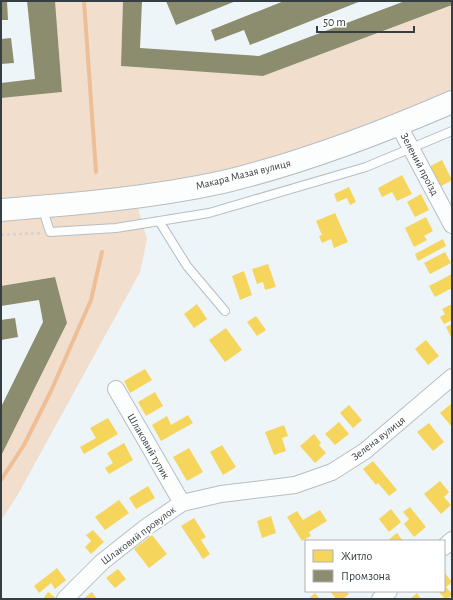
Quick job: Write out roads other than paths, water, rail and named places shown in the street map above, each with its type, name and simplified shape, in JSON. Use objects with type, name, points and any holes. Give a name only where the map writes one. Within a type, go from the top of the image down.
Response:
[{"type":"main road","name":"Макара Мазая вулиця","points":[[1,210],[135,198],[223,182],[301,159],[398,124],[452,102]]},
{"type":"street","name":"Зелений проїзд","points":[[398,124],[452,225]]},
{"type":"street","name":"Зелена вулиця","points":[[295,485],[332,472],[365,452],[452,377]]},
{"type":"street","name":"Шлаковий тупик","points":[[116,389],[182,503]]},
{"type":"street","name":"Шлаковий провулок","points":[[65,599],[102,562],[145,528],[182,503],[221,494],[295,485]]},
{"type":"street","points":[[380,599],[389,592]]},
{"type":"lane","points":[[42,207],[50,232],[116,228],[216,211],[366,167],[452,131]]},
{"type":"lane","points":[[159,221],[188,266],[225,311]]},
{"type":"waterway","points":[[84,1],[96,172]]},
{"type":"waterway","points":[[1,480],[24,445],[51,391],[91,300],[102,252]]}]
